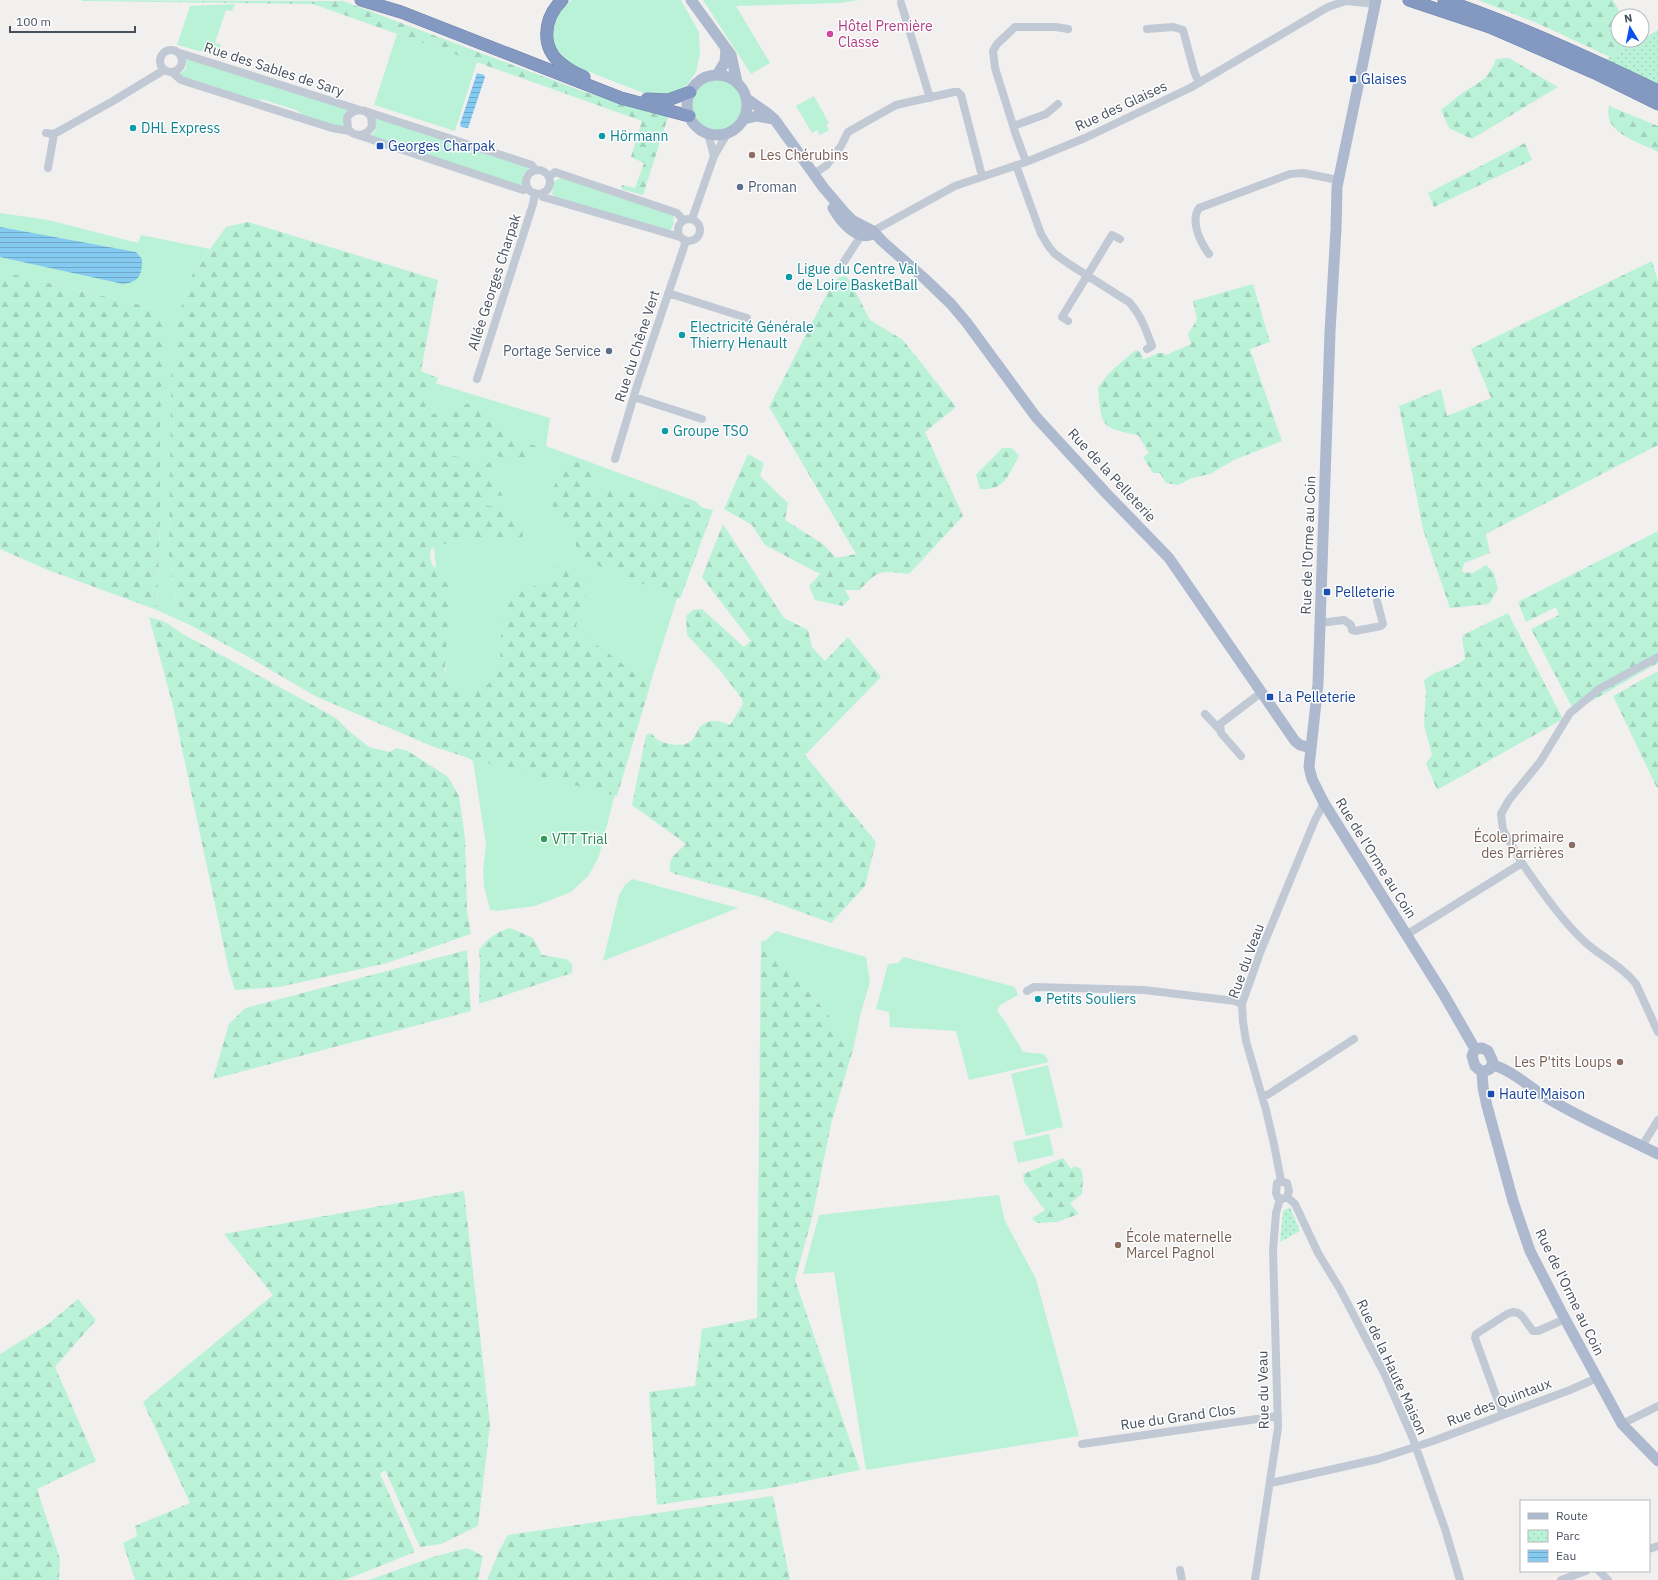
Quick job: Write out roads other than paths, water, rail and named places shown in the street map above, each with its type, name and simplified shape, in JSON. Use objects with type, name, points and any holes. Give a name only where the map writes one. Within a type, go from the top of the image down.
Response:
[{"type":"highway","points":[[361,0],[401,12],[621,98],[689,116]]},
{"type":"highway","points":[[562,0],[554,8],[549,17],[546,28],[549,47],[562,64],[589,80],[623,93],[648,100],[668,100],[690,92]]},
{"type":"highway","points":[[1409,0],[1490,27],[1595,73],[1658,104]]},
{"type":"highway","points":[[1444,0],[1492,16],[1600,63],[1658,91]]},
{"type":"main road","points":[[691,0],[726,47],[733,61],[737,82]]},
{"type":"main road","name":"Rue de l'Orme au Coin","points":[[1375,2],[1338,180],[1330,332],[1318,684],[1310,748],[1310,774],[1324,803],[1475,1049]]},
{"type":"main road","points":[[717,75],[725,62],[726,47]]},
{"type":"main road","points":[[717,75],[727,77],[737,82],[745,92],[747,99],[747,109],[744,119],[740,125],[727,134],[708,134],[700,130],[693,124],[689,116],[687,104],[690,92],[701,80],[717,75]]},
{"type":"main road","name":"Rue de la Pelleterie","points":[[747,99],[775,120],[823,187],[830,203],[843,222],[850,228],[870,233],[882,241],[926,279],[951,304],[967,323],[1036,417],[1110,497],[1170,558],[1295,742],[1310,748]]},
{"type":"main road","points":[[744,119],[757,116],[775,120]]},
{"type":"main road","points":[[1482,1048],[1488,1051],[1492,1059],[1492,1064],[1490,1069],[1482,1072],[1477,1069],[1472,1056],[1475,1049],[1482,1048]]},
{"type":"main road","points":[[1492,1064],[1506,1070],[1555,1103],[1622,1138],[1658,1154]]},
{"type":"main road","name":"Rue de l'Orme au Coin","points":[[1482,1072],[1487,1106],[1524,1234],[1538,1267],[1596,1378],[1622,1424],[1658,1461]]},
{"type":"street","name":"Rue des Glaises","points":[[870,233],[955,186],[1026,162],[1085,138],[1199,83],[1328,7],[1346,1],[1375,2]]},
{"type":"street","points":[[901,3],[930,98]]},
{"type":"street","points":[[1026,162],[1013,126],[993,60],[992,51],[997,44],[1015,27],[1056,27],[1068,29]]},
{"type":"street","points":[[1146,29],[1173,27],[1183,30],[1194,71],[1199,83]]},
{"type":"street","points":[[172,50],[180,53],[183,60],[182,66],[178,71],[173,72],[164,70],[160,64],[160,58],[163,53],[172,50]]},
{"type":"street","name":"Rue des Sables de Sary","points":[[180,53],[532,165],[534,170]]},
{"type":"street","points":[[48,168],[50,134],[113,101],[164,70]]},
{"type":"street","points":[[173,72],[181,80],[332,128],[353,133],[363,135],[367,133],[372,126],[372,118],[363,110],[354,111],[347,118],[347,125],[353,133],[523,190],[544,192]]},
{"type":"street","points":[[814,174],[827,165],[848,132],[896,105],[958,92],[961,95],[982,176]]},
{"type":"street","points":[[1013,126],[1046,114],[1058,104]]},
{"type":"street","points":[[708,134],[714,156]]},
{"type":"street","points":[[692,219],[714,156],[727,134]]},
{"type":"street","points":[[1016,165],[1044,240],[1055,254],[1088,274],[1129,302],[1137,310],[1152,346],[1147,349]]},
{"type":"street","points":[[531,190],[526,180],[528,175],[534,170],[543,170],[549,177],[549,186],[544,192],[543,197],[683,239],[692,241],[696,240],[701,233],[702,230],[699,224],[692,219],[683,220],[678,226],[683,239]]},
{"type":"street","points":[[549,177],[555,172],[677,213],[683,220]]},
{"type":"street","points":[[1209,254],[1204,247],[1196,224],[1196,213],[1200,208],[1290,174],[1304,173],[1338,180]]},
{"type":"street","name":"Allée Georges Charpak","points":[[477,380],[533,204],[531,190]]},
{"type":"street","points":[[838,270],[870,233]]},
{"type":"street","points":[[1068,321],[1062,317],[1112,235],[1120,239]]},
{"type":"street","name":"Rue du Chêne Vert","points":[[615,459],[668,293],[683,239]]},
{"type":"street","points":[[668,293],[747,318]]},
{"type":"street","points":[[634,397],[702,419]]},
{"type":"street","points":[[1320,623],[1344,620],[1351,625],[1352,630],[1355,631],[1381,626],[1383,624],[1377,601]]},
{"type":"street","points":[[1658,657],[1599,689],[1570,713],[1540,762],[1509,800],[1501,814],[1503,830],[1522,863],[1538,886],[1574,932],[1595,951],[1631,978],[1636,984],[1658,1032]]},
{"type":"street","points":[[1220,730],[1220,724],[1222,721],[1262,692]]},
{"type":"street","points":[[1205,714],[1241,756]]},
{"type":"street","name":"Rue du Veau","points":[[1281,1181],[1274,1144],[1246,1041],[1242,1004],[1260,953],[1315,820],[1324,803]]},
{"type":"street","points":[[1406,935],[1522,863]]},
{"type":"street","points":[[1027,991],[1034,988],[1144,990],[1235,1001],[1242,1004]]},
{"type":"street","points":[[1262,1097],[1354,1039]]},
{"type":"street","points":[[1642,1146],[1658,1120]]},
{"type":"street","name":"Rue du Veau","points":[[1281,1181],[1277,1183],[1276,1193],[1284,1198]]},
{"type":"street","name":"Rue du Veau","points":[[1255,1580],[1278,1428],[1273,1250],[1276,1213],[1289,1191],[1287,1184],[1281,1181]]},
{"type":"street","name":"Rue de la Haute Maison","points":[[1284,1198],[1295,1204],[1318,1253],[1340,1289],[1385,1375],[1415,1446],[1445,1529],[1460,1580]]},
{"type":"street","points":[[1503,1415],[1475,1338],[1476,1334],[1507,1314],[1513,1312],[1522,1316],[1533,1331],[1538,1331],[1565,1319]]},
{"type":"street","name":"Rue des Quintaux","points":[[1271,1482],[1404,1452],[1415,1446],[1433,1441],[1503,1415],[1596,1378]]},
{"type":"street","points":[[1622,1424],[1658,1406]]},
{"type":"street","name":"Rue du Grand Clos","points":[[1082,1444],[1278,1416]]},
{"type":"street","points":[[1180,1570],[1182,1580]]},
{"type":"street","points":[[1561,1580],[1583,1572]]},
{"type":"street","points":[[1600,1572],[1608,1580]]},
{"type":"water","points":[[477,73],[484,75],[485,77],[468,128],[461,127],[460,124]]},
{"type":"water","points":[[0,227],[136,252],[142,259],[139,276],[129,283],[123,284],[0,257]]},
{"type":"place","name":"Hôtel Première Classe","points":[[830,34]]},
{"type":"place","name":"Glaises","points":[[1353,79]]},
{"type":"place","name":"DHL Express","points":[[133,128]]},
{"type":"place","name":"Hörmann","points":[[602,136]]},
{"type":"place","name":"Georges Charpak","points":[[380,146]]},
{"type":"place","name":"Les Chérubins","points":[[752,155]]},
{"type":"place","name":"Proman","points":[[740,187]]},
{"type":"place","name":"Ligue du Centre Val de Loire BasketBall","points":[[789,277]]},
{"type":"place","name":"Electricité Générale Thierry Henault","points":[[682,335]]},
{"type":"place","name":"Portage Service","points":[[609,351]]},
{"type":"place","name":"Groupe TSO","points":[[665,431]]},
{"type":"place","name":"Pelleterie","points":[[1327,592]]},
{"type":"place","name":"La Pelleterie","points":[[1270,697]]},
{"type":"place","name":"VTT Trial","points":[[544,839]]},
{"type":"place","name":"École primaire des Parrières","points":[[1572,845]]},
{"type":"place","name":"Petits Souliers","points":[[1038,999]]},
{"type":"place","name":"Les P'tits Loups","points":[[1620,1062]]},
{"type":"place","name":"Haute Maison","points":[[1491,1094]]},
{"type":"place","name":"École maternelle Marcel Pagnol","points":[[1118,1245]]}]
